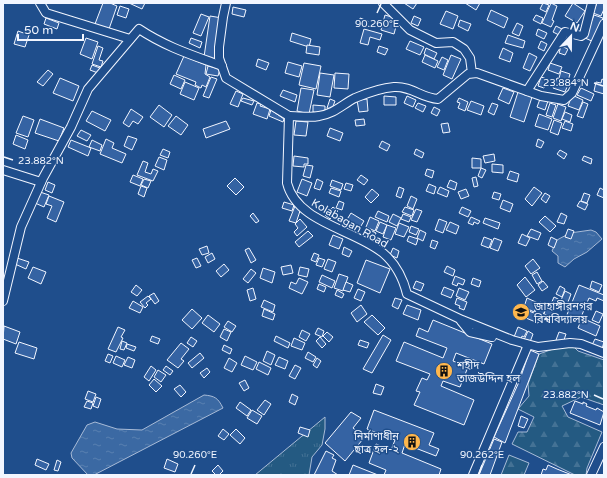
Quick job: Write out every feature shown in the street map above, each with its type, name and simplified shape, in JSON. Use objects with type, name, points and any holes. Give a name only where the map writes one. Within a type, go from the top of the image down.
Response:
[{"type":"street","points":[[40,3],[46,13],[130,39]]},
{"type":"street","points":[[226,3],[219,47],[219,58],[226,78],[288,116],[319,117],[336,111],[354,98],[377,90],[394,87],[412,89],[429,98],[438,99],[468,74],[472,73],[477,73],[541,96],[564,100],[572,93],[604,24]]},
{"type":"street","points":[[383,3],[410,30],[436,43],[453,42],[464,49],[470,58],[472,73]]},
{"type":"street","points":[[527,91],[565,32],[581,36],[584,34],[592,3]]},
{"type":"street","points":[[3,301],[21,227],[41,182],[71,128],[88,89],[139,29],[155,40],[166,45],[222,66]]},
{"type":"street","name":"Kolabagan Road","points":[[288,116],[287,183],[289,191],[294,199],[304,209],[317,218],[382,252],[393,263],[404,280],[407,294],[460,319],[512,340],[538,347],[570,343],[581,344],[604,353]]},
{"type":"street","points":[[3,170],[41,182]]},
{"type":"street","points":[[473,475],[528,344]]},
{"type":"street","points":[[591,475],[604,447]]},
{"type":"green space","points":[[570,343],[578,351],[604,360],[604,405],[581,397],[562,406],[568,417],[602,432],[587,468],[586,475],[575,475],[512,444],[518,432],[527,432],[534,417],[518,409],[529,396],[528,384],[539,354]]},
{"type":"green space","points":[[325,417],[325,429],[322,445],[312,457],[309,475],[255,475]]},
{"type":"green space","points":[[509,455],[529,463],[524,475],[501,475]]},
{"type":"water","points":[[591,230],[596,232],[602,239],[587,252],[574,259],[565,267],[558,263],[558,256],[552,251],[557,240],[570,233]]},
{"type":"water","points":[[204,395],[216,398],[223,408],[94,475],[88,475],[72,458],[71,453],[87,425],[95,422],[117,429],[142,430]]},
{"type":"building","points":[[103,3],[110,3],[117,6],[109,29],[95,24]]},
{"type":"building","points":[[129,3],[145,3],[142,9]]},
{"type":"building","points":[[404,3],[417,3],[413,9]]},
{"type":"building","points":[[465,3],[480,3],[476,10]]},
{"type":"building","points":[[543,3],[549,5],[546,12],[540,9]]},
{"type":"building","points":[[551,3],[557,6],[552,20],[554,21],[551,27],[542,23]]},
{"type":"building","points":[[573,3],[585,11],[577,23],[565,16]]},
{"type":"building","points":[[597,3],[604,3],[604,9],[601,16],[593,13]]},
{"type":"building","points":[[120,6],[129,9],[126,18],[117,15]]},
{"type":"building","points":[[233,7],[246,10],[244,17],[232,14]]},
{"type":"building","points":[[491,10],[508,18],[504,28],[487,20]]},
{"type":"building","points":[[446,11],[458,16],[453,29],[440,24]]},
{"type":"building","points":[[201,14],[209,17],[201,36],[193,33]]},
{"type":"building","points":[[385,15],[398,19],[394,34],[381,30]]},
{"type":"building","points":[[536,15],[543,18],[541,24],[533,20]]},
{"type":"building","points":[[594,15],[603,18],[594,42],[585,38]]},
{"type":"building","points":[[210,16],[222,18],[216,59],[204,57]]},
{"type":"building","points":[[414,16],[421,19],[418,26],[411,23]]},
{"type":"building","points":[[46,18],[59,23],[57,29],[44,24]]},
{"type":"building","points":[[360,18],[368,21],[366,26],[359,23]]},
{"type":"building","points":[[460,20],[471,24],[468,31],[458,26]]},
{"type":"building","points":[[517,23],[523,26],[519,36],[512,33]]},
{"type":"building","points":[[556,26],[562,29],[559,35],[553,32]]},
{"type":"building","points":[[364,29],[382,34],[380,40],[370,37],[368,45],[360,43]]},
{"type":"building","points":[[538,29],[547,33],[544,39],[536,35]]},
{"type":"building","points":[[18,31],[29,35],[25,47],[14,44]]},
{"type":"building","points":[[292,33],[311,39],[309,47],[290,41]]},
{"type":"building","points":[[508,35],[525,41],[523,48],[505,43]]},
{"type":"building","points":[[86,38],[98,42],[92,59],[80,54]]},
{"type":"building","points":[[191,38],[202,42],[200,48],[189,43]]},
{"type":"building","points":[[410,41],[424,47],[420,55],[406,49]]},
{"type":"building","points":[[541,41],[547,44],[544,51],[538,48]]},
{"type":"building","points":[[307,45],[320,47],[319,55],[306,53]]},
{"type":"building","points":[[98,46],[103,48],[99,60],[103,61],[101,67],[92,64]]},
{"type":"building","points":[[379,46],[388,49],[385,55],[377,52]]},
{"type":"building","points":[[561,46],[568,49],[565,55],[559,53]]},
{"type":"building","points":[[426,48],[437,53],[434,59],[424,54]]},
{"type":"building","points":[[503,48],[513,53],[510,62],[499,58]]},
{"type":"building","points":[[529,53],[537,57],[530,71],[523,68]]},
{"type":"building","points":[[425,55],[438,61],[435,68],[422,62]]},
{"type":"building","points":[[451,55],[461,59],[452,79],[443,75]]},
{"type":"building","points":[[184,56],[206,65],[205,74],[210,77],[206,87],[202,85],[201,88],[195,85],[196,82],[176,74]]},
{"type":"building","points":[[442,57],[448,60],[444,70],[437,67]]},
{"type":"building","points":[[258,59],[269,63],[266,70],[256,66]]},
{"type":"building","points":[[288,62],[302,66],[299,77],[285,73]]},
{"type":"building","points":[[304,63],[321,66],[316,89],[299,85]]},
{"type":"building","points":[[550,63],[562,67],[559,74],[548,70]]},
{"type":"building","points":[[92,65],[100,68],[98,73],[90,70]]},
{"type":"building","points":[[208,66],[220,69],[218,76],[206,74]]},
{"type":"building","points":[[48,70],[53,74],[43,86],[37,82]]},
{"type":"building","points":[[561,71],[570,74],[568,81],[559,78]]},
{"type":"building","points":[[320,73],[334,75],[330,97],[317,95]]},
{"type":"building","points":[[335,73],[349,74],[348,89],[334,88]]},
{"type":"building","points":[[174,75],[185,80],[181,89],[170,84]]},
{"type":"building","points":[[211,77],[217,79],[209,98],[203,96]]},
{"type":"building","points":[[541,77],[547,79],[544,88],[538,86]]},
{"type":"building","points":[[60,78],[79,86],[73,101],[53,93]]},
{"type":"building","points":[[557,78],[569,82],[565,92],[553,88]]},
{"type":"building","points":[[602,79],[604,80],[604,94],[594,91],[596,82],[601,83]]},
{"type":"building","points":[[185,82],[199,88],[194,100],[180,94]]},
{"type":"building","points":[[301,88],[314,90],[309,114],[297,111]]},
{"type":"building","points":[[503,88],[514,92],[509,104],[498,99]]},
{"type":"building","points":[[581,88],[594,94],[591,101],[577,95]]},
{"type":"building","points":[[519,89],[533,94],[524,122],[510,117]]},
{"type":"building","points":[[283,90],[297,95],[295,102],[280,96]]},
{"type":"building","points":[[236,91],[243,94],[238,107],[230,104]]},
{"type":"building","points":[[572,95],[583,100],[579,110],[568,106]]},
{"type":"building","points":[[384,96],[396,97],[396,105],[384,105]]},
{"type":"building","points":[[407,96],[416,100],[413,107],[404,103]]},
{"type":"building","points":[[243,98],[254,101],[252,105],[241,101]]},
{"type":"building","points":[[459,98],[468,102],[465,111],[458,108],[460,103],[457,102]]},
{"type":"building","points":[[330,99],[335,101],[332,109],[327,108]]},
{"type":"building","points":[[367,99],[368,111],[359,112],[357,100]]},
{"type":"building","points":[[540,99],[548,101],[545,110],[537,107]]},
{"type":"building","points":[[471,101],[484,106],[481,115],[467,110]]},
{"type":"building","points":[[583,102],[588,104],[583,118],[577,116]]},
{"type":"building","points":[[257,103],[261,104],[260,106],[270,109],[267,119],[253,114]]},
{"type":"building","points":[[418,103],[426,106],[423,112],[415,108]]},
{"type":"building","points":[[492,103],[498,105],[494,115],[488,112]]},
{"type":"building","points":[[550,103],[556,105],[552,117],[546,115]]},
{"type":"building","points":[[558,104],[566,107],[561,121],[553,118]]},
{"type":"building","points":[[159,105],[172,115],[164,127],[150,117]]},
{"type":"building","points":[[313,105],[325,106],[325,114],[313,112]]},
{"type":"building","points":[[434,107],[440,110],[437,116],[431,113]]},
{"type":"building","points":[[131,109],[143,117],[138,124],[133,121],[129,127],[123,123]]},
{"type":"building","points":[[271,110],[284,119],[283,122],[269,116]]},
{"type":"building","points":[[92,111],[111,120],[105,131],[86,121]]},
{"type":"building","points":[[565,112],[572,115],[570,122],[562,119]]},
{"type":"building","points":[[539,114],[552,119],[548,130],[535,126]]},
{"type":"building","points":[[23,116],[34,120],[28,137],[16,133]]},
{"type":"building","points":[[176,116],[188,125],[181,135],[168,126]]},
{"type":"building","points":[[40,119],[64,128],[59,141],[35,133]]},
{"type":"building","points":[[364,119],[365,125],[356,126],[355,120]]},
{"type":"building","points":[[554,120],[562,123],[558,135],[550,132]]},
{"type":"building","points":[[226,121],[230,129],[206,138],[203,129]]},
{"type":"building","points":[[296,121],[308,122],[306,136],[294,135]]},
{"type":"building","points":[[565,121],[573,124],[571,131],[562,128]]},
{"type":"building","points":[[448,123],[450,132],[443,133],[441,124]]},
{"type":"building","points":[[330,128],[343,133],[340,141],[327,136]]},
{"type":"building","points":[[81,130],[91,135],[87,141],[77,136]]},
{"type":"building","points":[[16,135],[28,140],[25,149],[13,144]]},
{"type":"building","points":[[128,136],[137,139],[132,150],[124,146]]},
{"type":"building","points":[[106,139],[114,143],[112,148],[126,154],[122,163],[100,154]]},
{"type":"building","points":[[538,139],[544,142],[541,148],[536,146]]},
{"type":"building","points":[[71,140],[91,148],[88,156],[68,147]]},
{"type":"building","points":[[92,140],[102,145],[100,151],[89,147]]},
{"type":"building","points":[[382,141],[390,145],[387,151],[379,147]]},
{"type":"building","points":[[163,149],[170,152],[168,158],[160,155]]},
{"type":"building","points":[[416,149],[424,153],[422,158],[414,154]]},
{"type":"building","points":[[560,150],[567,154],[564,159],[557,154]]},
{"type":"building","points":[[494,154],[495,161],[485,163],[483,156]]},
{"type":"building","points":[[294,156],[308,158],[308,164],[304,164],[304,167],[293,166]]},
{"type":"building","points":[[584,156],[592,159],[591,164],[582,160]]},
{"type":"building","points":[[159,157],[167,160],[164,170],[155,166]]},
{"type":"building","points":[[472,158],[481,159],[481,168],[472,168]]},
{"type":"building","points":[[143,161],[148,163],[145,172],[151,174],[153,169],[158,171],[153,181],[137,175]]},
{"type":"building","points":[[492,164],[503,165],[503,173],[492,172]]},
{"type":"building","points":[[306,165],[313,166],[310,178],[303,176]]},
{"type":"building","points":[[481,168],[486,170],[482,178],[478,176]]},
{"type":"building","points":[[427,169],[434,171],[432,178],[425,175]]},
{"type":"building","points":[[510,171],[519,174],[517,182],[507,179]]},
{"type":"building","points":[[133,175],[143,179],[140,186],[130,182]]},
{"type":"building","points":[[361,175],[368,180],[364,185],[357,180]]},
{"type":"building","points":[[476,177],[478,186],[474,187],[472,178]]},
{"type":"building","points":[[235,178],[244,187],[236,195],[227,186]]},
{"type":"building","points":[[144,179],[151,181],[148,188],[141,185]]},
{"type":"building","points":[[302,179],[312,183],[307,196],[297,192]]},
{"type":"building","points":[[317,179],[323,182],[320,190],[314,188]]},
{"type":"building","points":[[332,180],[343,184],[341,190],[330,186]]},
{"type":"building","points":[[450,180],[457,183],[455,190],[447,187]]},
{"type":"building","points":[[48,182],[55,185],[52,193],[45,190]]},
{"type":"building","points":[[346,183],[353,185],[351,191],[344,189]]},
{"type":"building","points":[[429,184],[436,187],[434,194],[426,191]]},
{"type":"building","points":[[141,186],[147,188],[144,197],[138,194]]},
{"type":"building","points":[[399,187],[404,189],[401,198],[396,196]]},
{"type":"building","points":[[440,187],[449,191],[447,197],[437,193]]},
{"type":"building","points":[[534,187],[542,193],[532,206],[525,199]]},
{"type":"building","points":[[331,188],[341,191],[339,197],[329,193]]},
{"type":"building","points":[[600,188],[604,190],[604,198],[597,195]]},
{"type":"building","points":[[372,189],[379,195],[371,203],[365,197]]},
{"type":"building","points":[[466,189],[469,196],[461,199],[458,192]]},
{"type":"building","points":[[40,192],[49,195],[44,207],[35,203]]},
{"type":"building","points":[[494,192],[501,194],[499,200],[492,198]]},
{"type":"building","points":[[545,193],[550,196],[546,203],[541,199]]},
{"type":"building","points":[[584,193],[590,195],[587,203],[581,201]]},
{"type":"building","points":[[49,196],[64,202],[56,222],[47,218],[52,206],[46,204]]},
{"type":"building","points":[[411,196],[417,199],[413,209],[407,206]]},
{"type":"building","points":[[503,200],[513,204],[510,212],[500,208]]},
{"type":"building","points":[[339,201],[344,203],[342,210],[336,208]]},
{"type":"building","points":[[580,201],[588,204],[585,210],[577,206]]},
{"type":"building","points":[[284,202],[294,205],[292,211],[282,208]]},
{"type":"building","points":[[295,206],[301,208],[296,223],[289,221]]},
{"type":"building","points":[[333,207],[338,211],[330,219],[325,215]]},
{"type":"building","points":[[405,207],[414,210],[412,216],[402,212]]},
{"type":"building","points":[[462,207],[471,211],[468,217],[459,213]]},
{"type":"building","points":[[416,209],[422,211],[417,222],[411,220]]},
{"type":"building","points":[[378,211],[389,216],[387,222],[375,217]]},
{"type":"building","points":[[253,213],[259,221],[256,223],[250,216]]},
{"type":"building","points":[[351,213],[364,221],[359,229],[353,225],[349,231],[343,226]]},
{"type":"building","points":[[561,213],[567,216],[564,224],[557,222]]},
{"type":"building","points":[[393,214],[401,218],[397,226],[389,222]]},
{"type":"building","points":[[403,214],[411,217],[409,222],[401,219]]},
{"type":"building","points":[[545,216],[556,226],[550,232],[539,222]]},
{"type":"building","points":[[370,217],[379,221],[375,231],[366,227]]},
{"type":"building","points":[[471,217],[480,221],[478,224],[474,222],[473,225],[468,223]]},
{"type":"building","points":[[485,218],[500,223],[498,229],[483,223]]},
{"type":"building","points":[[300,219],[307,227],[297,236],[294,232],[298,228],[295,224]]},
{"type":"building","points":[[439,219],[447,222],[443,233],[435,230]]},
{"type":"building","points":[[380,222],[387,225],[383,234],[376,231]]},
{"type":"building","points":[[450,222],[459,226],[456,234],[446,230]]},
{"type":"building","points":[[399,223],[409,227],[404,237],[395,234]]},
{"type":"building","points":[[387,225],[396,228],[391,240],[383,237]]},
{"type":"building","points":[[411,226],[419,229],[416,235],[409,232]]},
{"type":"building","points":[[366,228],[376,233],[373,241],[371,240],[369,243],[361,240]]},
{"type":"building","points":[[531,229],[541,233],[538,240],[527,236]]},
{"type":"building","points":[[568,229],[574,231],[571,239],[565,237]]},
{"type":"building","points":[[420,230],[426,233],[423,241],[417,238]]},
{"type":"building","points":[[308,231],[313,236],[299,247],[295,242]]},
{"type":"building","points":[[522,234],[530,238],[526,246],[518,243]]},
{"type":"building","points":[[333,235],[343,239],[339,249],[329,245]]},
{"type":"building","points":[[409,236],[418,239],[416,245],[407,241]]},
{"type":"building","points":[[484,237],[492,240],[489,248],[481,245]]},
{"type":"building","points":[[551,237],[557,240],[554,248],[548,245]]},
{"type":"building","points":[[494,238],[502,241],[498,251],[490,248]]},
{"type":"building","points":[[432,240],[438,242],[435,249],[430,247]]},
{"type":"building","points":[[207,246],[209,253],[202,255],[199,249]]},
{"type":"building","points":[[344,247],[352,251],[349,257],[342,254]]},
{"type":"building","points":[[249,248],[256,260],[251,263],[245,250]]},
{"type":"building","points":[[393,248],[399,251],[397,258],[390,255]]},
{"type":"building","points":[[212,253],[215,259],[208,263],[205,257]]},
{"type":"building","points":[[314,253],[319,255],[316,262],[311,260]]},
{"type":"building","points":[[17,258],[29,262],[26,269],[15,264]]},
{"type":"building","points":[[197,258],[201,266],[196,268],[192,260]]},
{"type":"building","points":[[319,258],[325,260],[322,267],[316,265]]},
{"type":"building","points":[[328,259],[336,262],[332,272],[324,269]]},
{"type":"building","points":[[533,259],[540,268],[531,274],[525,266]]},
{"type":"building","points":[[366,260],[390,269],[380,293],[357,283]]},
{"type":"building","points":[[224,264],[229,270],[221,277],[216,271]]},
{"type":"building","points":[[291,265],[293,273],[283,275],[281,267]]},
{"type":"building","points":[[447,266],[455,270],[453,276],[444,272]]},
{"type":"building","points":[[33,267],[46,272],[41,284],[28,278]]},
{"type":"building","points":[[300,267],[309,269],[307,277],[298,275]]},
{"type":"building","points":[[263,268],[275,272],[272,283],[260,278]]},
{"type":"building","points":[[251,269],[256,273],[248,283],[243,279]]},
{"type":"building","points":[[537,272],[542,281],[537,284],[532,275]]},
{"type":"building","points":[[339,274],[348,277],[343,291],[334,288]]},
{"type":"building","points":[[322,275],[335,281],[332,288],[319,282]]},
{"type":"building","points":[[455,276],[465,280],[463,285],[458,283],[457,286],[452,284]]},
{"type":"building","points":[[525,277],[535,290],[526,297],[517,285]]},
{"type":"building","points":[[299,278],[308,282],[302,294],[289,288],[291,282],[296,284]]},
{"type":"building","points":[[473,278],[481,281],[479,287],[471,284]]},
{"type":"building","points":[[416,281],[424,284],[421,291],[413,288]]},
{"type":"building","points":[[543,281],[548,287],[542,291],[538,285]]},
{"type":"building","points":[[592,281],[602,285],[599,292],[590,288]]},
{"type":"building","points":[[346,282],[353,285],[350,292],[343,290]]},
{"type":"building","points":[[319,284],[326,287],[324,292],[317,289]]},
{"type":"building","points":[[136,285],[142,290],[137,296],[131,292]]},
{"type":"building","points":[[579,285],[604,295],[604,301],[597,298],[596,301],[589,298],[579,322],[566,317]]},
{"type":"building","points":[[560,286],[565,289],[562,297],[556,294]]},
{"type":"building","points":[[444,287],[454,291],[451,298],[441,294]]},
{"type":"building","points":[[253,288],[256,299],[250,301],[247,290]]},
{"type":"building","points":[[459,288],[469,292],[465,300],[456,296]]},
{"type":"building","points":[[358,289],[365,292],[361,301],[354,298]]},
{"type":"building","points":[[337,290],[344,294],[342,298],[335,295]]},
{"type":"building","points":[[565,291],[571,294],[565,310],[558,307]]},
{"type":"building","points":[[154,293],[159,301],[155,304],[149,296]]},
{"type":"building","points":[[148,296],[151,299],[146,303],[148,305],[145,308],[140,302]]},
{"type":"building","points":[[554,297],[560,300],[557,306],[551,304]]},
{"type":"building","points":[[395,298],[402,300],[398,309],[392,306]]},
{"type":"building","points":[[457,298],[467,302],[464,310],[455,304]]},
{"type":"building","points":[[527,298],[538,303],[534,312],[524,307]]},
{"type":"building","points":[[264,300],[275,305],[273,312],[261,307]]},
{"type":"building","points":[[133,301],[143,307],[140,313],[129,308]]},
{"type":"building","points":[[540,302],[547,306],[543,315],[535,312]]},
{"type":"building","points":[[361,305],[367,314],[357,322],[351,313]]},
{"type":"building","points":[[407,305],[421,310],[418,320],[403,314]]},
{"type":"building","points":[[546,308],[553,311],[550,317],[544,314]]},
{"type":"building","points":[[192,309],[202,318],[192,329],[182,320]]},
{"type":"building","points":[[264,309],[275,314],[273,320],[262,316]]},
{"type":"building","points":[[529,311],[541,316],[538,323],[526,318]]},
{"type":"building","points":[[596,311],[603,314],[599,323],[592,320]]},
{"type":"building","points":[[208,315],[220,324],[214,332],[202,323]]},
{"type":"building","points":[[372,315],[385,328],[378,335],[364,322]]},
{"type":"building","points":[[582,318],[600,326],[596,336],[578,328]]},
{"type":"building","name":"শহীদ তাজউদ্দিন হল","points":[[433,320],[492,344],[484,364],[456,353],[453,361],[468,367],[460,387],[443,381],[441,386],[474,400],[464,425],[414,405],[420,392],[416,391],[422,378],[427,380],[430,374],[396,361],[404,342],[443,358],[447,348],[416,336],[419,328],[428,332]]},
{"type":"building","points":[[228,321],[236,326],[232,332],[224,327]]},
{"type":"building","points":[[4,326],[20,332],[16,344],[3,339]]},
{"type":"building","points":[[118,327],[125,330],[116,352],[108,349]]},
{"type":"building","points":[[518,327],[527,331],[524,337],[522,336],[521,340],[514,337]]},
{"type":"building","points":[[318,328],[324,331],[322,337],[315,334]]},
{"type":"building","points":[[224,329],[231,332],[227,341],[220,337]]},
{"type":"building","points":[[302,330],[310,334],[306,341],[299,337]]},
{"type":"building","points":[[528,331],[533,334],[530,342],[524,340]]},
{"type":"building","points":[[327,332],[333,337],[329,342],[323,336]]},
{"type":"building","points":[[559,332],[566,334],[563,343],[556,340]]},
{"type":"building","points":[[383,335],[391,340],[372,373],[363,369]]},
{"type":"building","points":[[152,336],[160,339],[158,344],[150,341]]},
{"type":"building","points":[[276,336],[290,343],[288,348],[274,341]]},
{"type":"building","points":[[191,337],[197,341],[193,347],[187,343]]},
{"type":"building","points":[[320,337],[326,344],[322,348],[316,341]]},
{"type":"building","points":[[294,338],[305,343],[302,350],[291,346]]},
{"type":"building","points":[[595,339],[604,342],[602,349],[592,345]]},
{"type":"building","points":[[360,340],[369,343],[367,348],[358,345]]},
{"type":"building","points":[[122,341],[127,343],[124,350],[120,349]]},
{"type":"building","points":[[19,342],[37,348],[34,359],[15,353]]},
{"type":"building","points":[[181,343],[189,349],[181,359],[184,361],[178,368],[167,360]]},
{"type":"building","points":[[127,344],[136,347],[134,351],[126,348]]},
{"type":"building","points":[[224,345],[232,349],[230,354],[222,350]]},
{"type":"building","points":[[530,350],[539,354],[505,443],[494,437],[519,382]]},
{"type":"building","points":[[267,351],[275,355],[271,365],[263,361]]},
{"type":"building","points":[[308,352],[316,357],[313,362],[305,358]]},
{"type":"building","points":[[200,353],[204,358],[192,368],[188,363]]},
{"type":"building","points":[[108,354],[113,356],[110,363],[105,361]]},
{"type":"building","points":[[116,356],[125,360],[122,367],[113,363]]},
{"type":"building","points":[[245,356],[257,362],[253,370],[241,365]]},
{"type":"building","points":[[128,357],[135,360],[132,368],[124,365]]},
{"type":"building","points":[[279,357],[288,361],[285,369],[275,365]]},
{"type":"building","points":[[229,358],[237,363],[232,372],[224,368]]},
{"type":"building","points":[[317,358],[321,361],[317,368],[313,365]]},
{"type":"building","points":[[259,362],[271,368],[268,375],[256,369]]},
{"type":"building","points":[[295,365],[301,368],[295,379],[289,376]]},
{"type":"building","points":[[151,366],[156,370],[149,381],[144,377]]},
{"type":"building","points":[[166,366],[173,371],[170,375],[163,370]]},
{"type":"building","points":[[207,368],[210,372],[204,378],[200,373]]},
{"type":"building","points":[[158,370],[166,375],[161,382],[154,377]]},
{"type":"building","points":[[154,379],[162,386],[156,392],[149,385]]},
{"type":"building","points":[[245,380],[249,388],[244,391],[239,383]]},
{"type":"building","points":[[376,384],[384,387],[381,395],[373,393]]},
{"type":"building","points":[[180,385],[186,392],[181,397],[174,389]]},
{"type":"building","points":[[88,391],[96,394],[93,402],[85,399]]},
{"type":"building","points":[[292,394],[298,397],[295,405],[289,402]]},
{"type":"building","points":[[96,397],[101,399],[98,408],[93,406]]},
{"type":"building","points":[[265,400],[271,404],[264,415],[257,410]]},
{"type":"building","points":[[87,401],[93,403],[91,409],[84,407]]},
{"type":"building","points":[[575,401],[583,404],[583,402],[587,404],[586,406],[596,410],[597,408],[604,412],[600,425],[570,413]]},
{"type":"building","points":[[240,402],[251,410],[247,416],[236,408]]},
{"type":"building","points":[[252,410],[262,416],[257,424],[247,418]]},
{"type":"building","name":"নির্মাণাধীন ছাত্র হল-২","points":[[374,410],[434,433],[429,445],[439,449],[436,456],[405,444],[402,453],[441,469],[439,475],[384,475],[386,470],[369,463],[376,444],[391,450],[395,440],[367,429]]},
{"type":"building","points":[[351,412],[361,418],[353,428],[358,432],[356,434],[363,439],[345,461],[325,443]]},
{"type":"building","points":[[521,416],[528,419],[524,428],[518,426]]},
{"type":"building","points":[[300,427],[310,430],[308,437],[298,433]]},
{"type":"building","points":[[223,429],[229,434],[224,440],[218,436]]},
{"type":"building","points":[[236,429],[245,438],[240,444],[230,435]]},
{"type":"building","points":[[494,439],[502,442],[490,475],[479,475]]},
{"type":"building","points":[[326,451],[334,455],[332,458],[336,460],[332,471],[338,475],[314,475]]},
{"type":"building","points":[[37,459],[49,464],[46,470],[35,465]]},
{"type":"building","points":[[167,459],[178,464],[175,472],[164,468]]},
{"type":"building","points":[[57,460],[61,462],[58,471],[54,470]]},
{"type":"building","points":[[218,465],[223,471],[219,475],[216,475],[212,471]]},
{"type":"building","name":"নির্মাণাধীন ছাত্র হল-২","points":[[353,465],[378,475],[349,475]]},
{"type":"building","points":[[548,465],[572,475],[541,475],[543,469],[546,470]]},
{"type":"place","name":"জাহাঙ্গীরনগর বিশ্ববিদ্যালয়","points":[[521,312]]},
{"type":"place","name":"শহীদ তাজউদ্দিন হল","points":[[444,371]]},
{"type":"place","name":"নির্মাণাধীন ছাত্র হল-২","points":[[412,442]]}]
